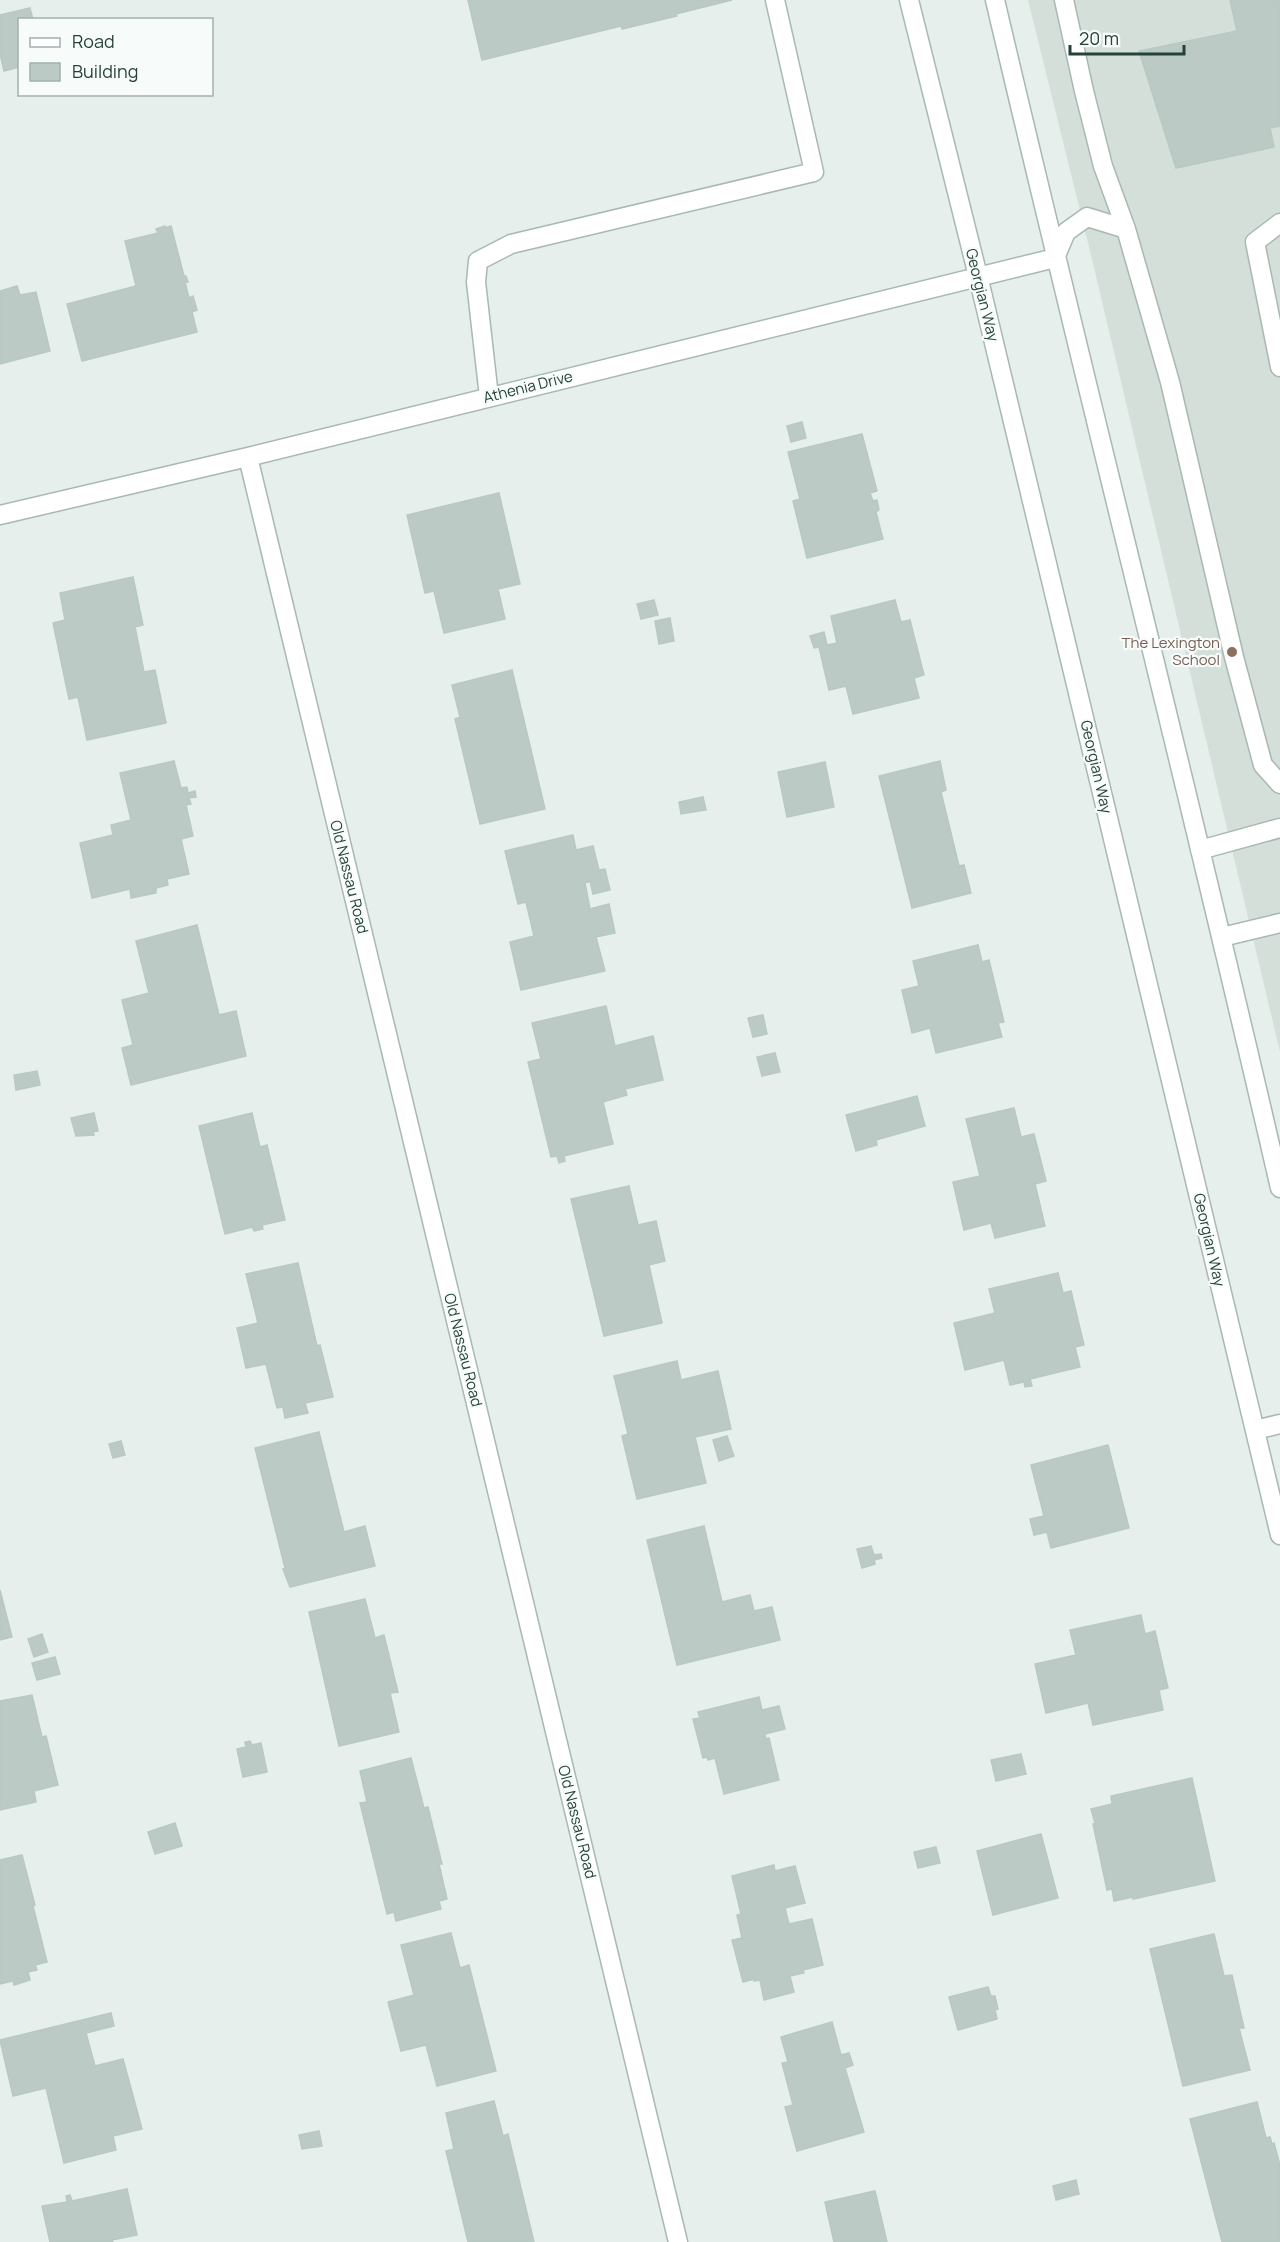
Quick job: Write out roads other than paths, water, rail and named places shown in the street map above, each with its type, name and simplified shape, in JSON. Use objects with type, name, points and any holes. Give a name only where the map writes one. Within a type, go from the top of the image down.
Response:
[{"type":"street","points":[[489,397],[476,282],[478,261],[511,244],[814,172],[775,0]]},
{"type":"street","name":"Georgian Way","points":[[909,0],[978,276],[1280,1535]]},
{"type":"street","points":[[995,0],[1055,258],[1222,937],[1280,1188]]},
{"type":"street","points":[[1064,0],[1103,166],[1126,229],[1170,382],[1234,657],[1263,765],[1280,784]]},
{"type":"street","points":[[1055,258],[1066,232],[1087,218],[1126,229]]},
{"type":"street","points":[[1280,223],[1255,242],[1280,367]]},
{"type":"street","name":"Athenia Drive","points":[[0,515],[248,457],[1055,258]]},
{"type":"street","name":"Old Nassau Road","points":[[248,457],[678,2242]]},
{"type":"street","points":[[1200,850],[1280,828]]},
{"type":"street","points":[[1222,937],[1280,923]]},
{"type":"street","points":[[1255,1430],[1280,1424]]},
{"type":"place","name":"The Lexington School","points":[[1232,652]]}]
